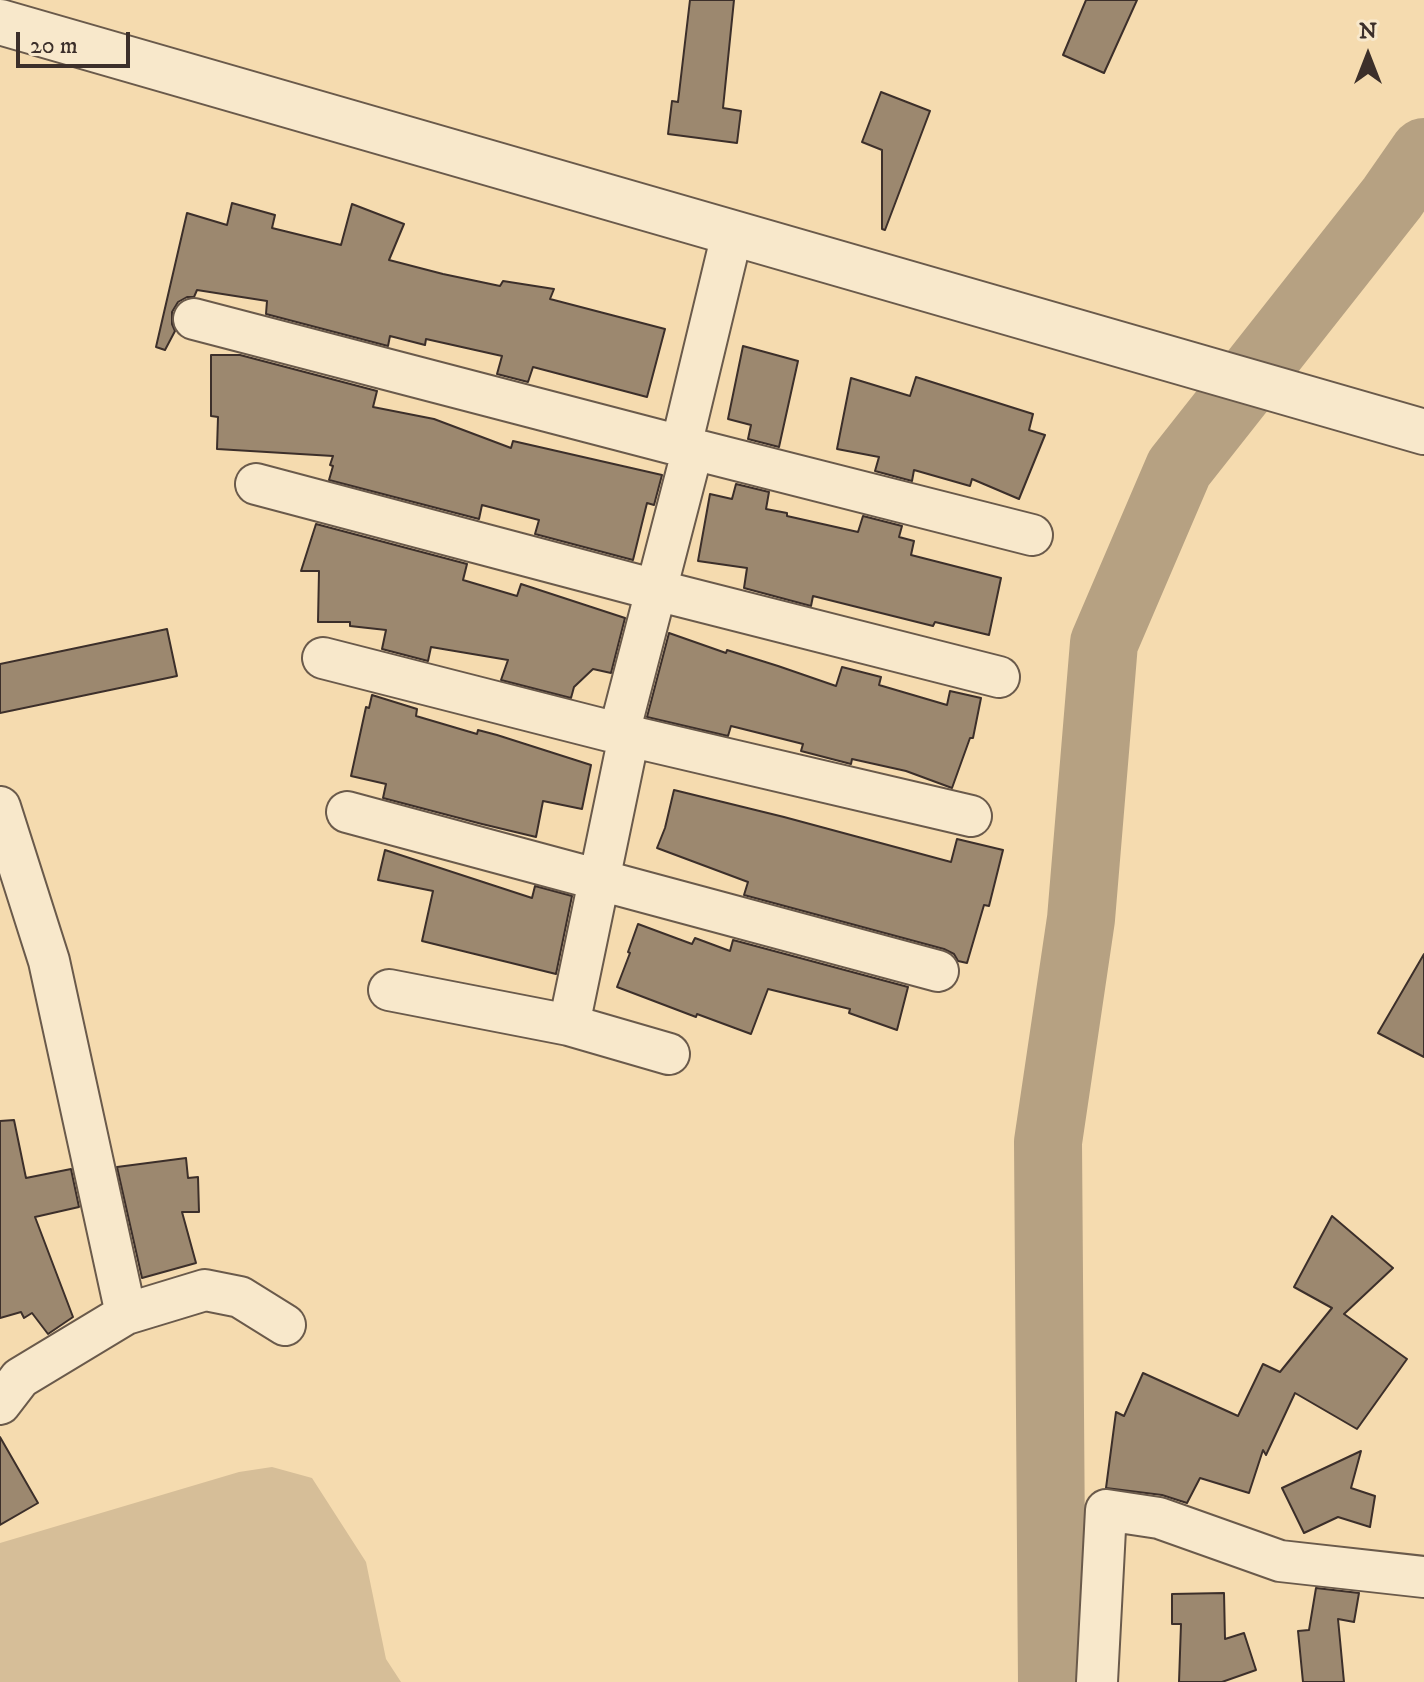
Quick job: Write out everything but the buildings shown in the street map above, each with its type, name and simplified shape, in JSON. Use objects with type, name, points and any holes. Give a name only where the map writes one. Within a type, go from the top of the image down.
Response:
[{"type":"street","points":[[0,22],[1414,429]]},
{"type":"street","points":[[569,1025],[600,880],[624,734],[732,234]]},
{"type":"street","points":[[194,319],[1032,535]]},
{"type":"street","points":[[256,484],[999,677]]},
{"type":"street","points":[[323,658],[624,734],[971,816]]},
{"type":"street","points":[[0,807],[49,961],[126,1314]]},
{"type":"street","points":[[347,812],[938,971]]},
{"type":"street","points":[[389,990],[569,1025],[669,1054]]},
{"type":"street","points":[[0,1404],[20,1378],[126,1314],[205,1290],[240,1297],[285,1325]]},
{"type":"street","points":[[1097,1682],[1106,1510],[1159,1518],[1280,1561],[1424,1577]]},
{"type":"shaded area","points":[[272,1467],[312,1478],[366,1562],[386,1659],[401,1682],[0,1682],[0,1543],[239,1472]]},
{"type":"waterway","points":[[1052,1682],[1048,1142],[1081,919],[1104,643],[1179,468],[1392,198],[1424,152]]}]
